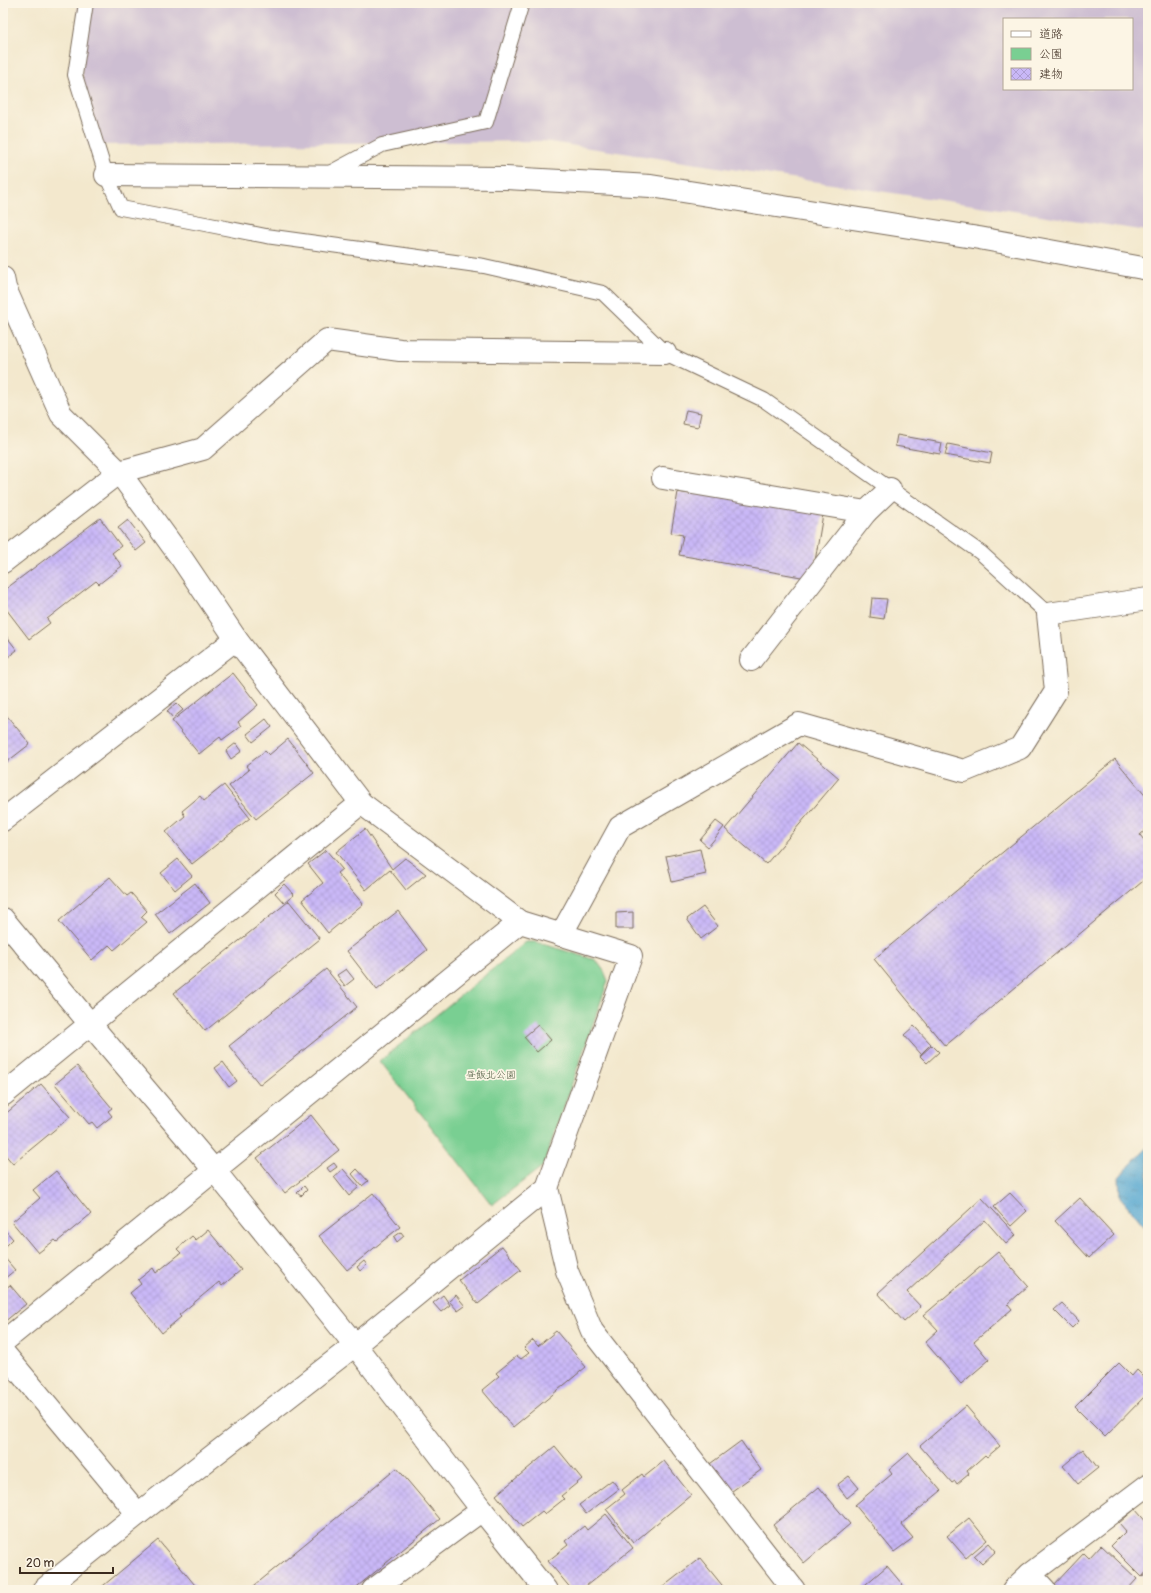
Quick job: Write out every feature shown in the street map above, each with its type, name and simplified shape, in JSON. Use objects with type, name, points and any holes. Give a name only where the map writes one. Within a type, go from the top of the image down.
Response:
[{"type":"street","points":[[106,175],[506,178],[651,186],[979,238],[1148,269]]},
{"type":"street","points":[[3,278],[5,288],[61,414],[119,472],[182,559],[236,639],[361,803],[520,922],[631,956],[546,1188],[355,1345],[43,1590]]},
{"type":"street","points":[[3,562],[119,472],[203,449],[328,340],[400,350],[664,353]]},
{"type":"street","points":[[663,478],[866,512]]},
{"type":"street","points":[[751,660],[866,512],[890,489]]},
{"type":"street","points":[[561,935],[620,827],[799,724],[964,771],[1020,748],[1056,691],[1048,614],[1148,598]]},
{"type":"street","points":[[3,820],[236,639]]},
{"type":"street","points":[[3,1095],[91,1025],[361,803]]},
{"type":"street","points":[[3,919],[214,1170],[355,1345],[482,1510],[546,1590]]},
{"type":"street","points":[[3,1342],[520,922]]},
{"type":"street","points":[[546,1188],[567,1271],[592,1331],[794,1590]]},
{"type":"street","points":[[3,1352],[138,1514]]},
{"type":"street","points":[[1013,1590],[1030,1574],[1148,1485]]},
{"type":"street","points":[[373,1590],[482,1510]]},
{"type":"street","points":[[1030,1574],[1045,1590]]},
{"type":"lane","points":[[86,3],[75,76],[106,175],[121,208],[266,236],[484,266],[603,294],[664,353],[764,400],[980,553],[1048,614]]},
{"type":"lane","points":[[322,177],[382,145],[486,122],[522,3]]},
{"type":"shaded area","points":[[77,3],[1148,3],[1148,231],[543,141],[88,145]]},
{"type":"green space","name":"昼飯北公園","points":[[526,942],[536,942],[596,960],[604,971],[608,981],[543,1166],[492,1205],[380,1061]]},
{"type":"water","points":[[1148,1146],[1148,1230],[1120,1197],[1119,1177]]},
{"type":"building","points":[[686,410],[701,413],[698,427],[683,424]]},
{"type":"building","points":[[897,435],[942,443],[940,454],[895,446]]},
{"type":"building","points":[[948,444],[992,453],[990,463],[945,455]]},
{"type":"building","points":[[691,490],[823,514],[812,579],[679,555],[683,535],[671,533],[678,492],[690,494]]},
{"type":"building","points":[[100,518],[121,546],[112,553],[122,566],[99,584],[96,581],[47,619],[50,623],[29,639],[3,605],[3,591]]},
{"type":"building","points":[[128,520],[146,543],[136,551],[118,528]]},
{"type":"building","points":[[872,598],[887,599],[884,619],[870,617]]},
{"type":"building","points":[[3,632],[17,650],[3,661]]},
{"type":"building","points":[[233,673],[258,705],[238,722],[241,726],[222,740],[220,737],[199,754],[172,721]]},
{"type":"building","points":[[176,703],[183,710],[173,718],[167,711]]},
{"type":"building","points":[[3,711],[30,744],[3,765]]},
{"type":"building","points":[[266,719],[272,727],[253,742],[247,734]]},
{"type":"building","points":[[288,739],[314,773],[256,819],[229,786],[249,770],[246,766],[265,751],[269,755]]},
{"type":"building","points":[[236,743],[242,751],[231,759],[226,751]]},
{"type":"building","points":[[798,743],[839,778],[766,864],[725,829]]},
{"type":"building","points":[[1115,759],[1148,799],[1148,828],[1140,835],[1148,845],[1148,877],[945,1046],[874,959]]},
{"type":"building","points":[[224,785],[250,818],[192,864],[166,832],[185,816],[182,811],[200,796],[204,801]]},
{"type":"building","points":[[716,821],[724,827],[708,847],[700,840]]},
{"type":"building","points":[[365,829],[392,869],[405,858],[426,874],[406,890],[390,870],[366,890],[336,852]]},
{"type":"building","points":[[700,849],[706,874],[672,882],[666,856]]},
{"type":"building","points":[[326,850],[342,869],[337,873],[363,904],[328,933],[302,900],[323,883],[308,864]]},
{"type":"building","points":[[178,859],[192,876],[175,890],[161,873]]},
{"type":"building","points":[[110,877],[127,896],[131,893],[147,911],[141,917],[147,922],[114,950],[109,945],[92,960],[59,921]]},
{"type":"building","points":[[195,883],[210,903],[170,934],[155,914]]},
{"type":"building","points":[[284,884],[294,895],[284,903],[275,893]]},
{"type":"building","points":[[289,901],[320,939],[205,1031],[174,993]]},
{"type":"building","points":[[703,907],[718,926],[701,939],[687,919]]},
{"type":"building","points":[[398,911],[427,950],[377,990],[347,951]]},
{"type":"building","points":[[633,912],[633,929],[616,929],[616,913]]},
{"type":"building","points":[[326,969],[357,1007],[260,1085],[229,1046]]},
{"type":"building","points":[[346,969],[354,979],[345,986],[337,975]]},
{"type":"building","points":[[538,1025],[551,1040],[537,1052],[524,1037]]},
{"type":"building","points":[[914,1026],[931,1044],[921,1054],[904,1035]]},
{"type":"building","points":[[932,1045],[939,1052],[927,1063],[920,1056]]},
{"type":"building","points":[[223,1062],[237,1081],[229,1087],[215,1068]]},
{"type":"building","points":[[77,1066],[112,1108],[108,1111],[112,1116],[97,1128],[92,1122],[89,1124],[55,1084]]},
{"type":"building","points":[[41,1084],[70,1117],[13,1164],[3,1152],[3,1116]]},
{"type":"building","points":[[311,1115],[339,1150],[285,1193],[257,1158]]},
{"type":"building","points":[[334,1163],[337,1167],[330,1172],[327,1168]]},
{"type":"building","points":[[343,1169],[359,1187],[349,1196],[334,1177]]},
{"type":"building","points":[[357,1169],[368,1181],[362,1186],[352,1174]]},
{"type":"building","points":[[56,1171],[91,1214],[57,1242],[55,1240],[38,1253],[12,1222],[40,1198],[33,1190]]},
{"type":"building","points":[[304,1186],[307,1190],[301,1196],[297,1193]]},
{"type":"building","points":[[373,1193],[400,1227],[347,1270],[319,1236]]},
{"type":"building","points":[[1010,1193],[1027,1211],[1011,1226],[994,1207]]},
{"type":"building","points":[[982,1198],[1016,1235],[1006,1244],[985,1220],[907,1292],[921,1307],[904,1322],[878,1293]]},
{"type":"building","points":[[1080,1198],[1114,1235],[1089,1258],[1055,1221]]},
{"type":"building","points":[[3,1228],[13,1239],[3,1249]]},
{"type":"building","points":[[208,1230],[241,1270],[222,1286],[219,1282],[179,1315],[181,1317],[162,1333],[130,1293],[141,1284],[138,1280],[153,1268],[156,1273],[181,1253],[177,1249],[192,1236],[196,1240]]},
{"type":"building","points":[[401,1232],[404,1236],[397,1242],[394,1237]]},
{"type":"building","points":[[502,1246],[521,1270],[478,1304],[459,1280]]},
{"type":"building","points":[[998,1252],[1028,1286],[1008,1304],[1012,1309],[974,1342],[989,1360],[961,1384],[925,1342],[938,1330],[924,1315]]},
{"type":"building","points":[[3,1256],[15,1270],[4,1279],[3,1278]]},
{"type":"building","points":[[364,1261],[367,1265],[360,1271],[357,1267]]},
{"type":"building","points":[[10,1285],[26,1304],[3,1323],[3,1290]]},
{"type":"building","points":[[443,1295],[450,1305],[441,1312],[433,1303]]},
{"type":"building","points":[[456,1295],[465,1306],[458,1311],[449,1301]]},
{"type":"building","points":[[1062,1303],[1079,1321],[1072,1328],[1054,1310]]},
{"type":"building","points":[[556,1331],[586,1367],[513,1427],[482,1390],[499,1376],[496,1373],[517,1356],[521,1359],[529,1353],[524,1348],[533,1340],[538,1346]]},
{"type":"building","points":[[1119,1363],[1132,1376],[1137,1370],[1148,1381],[1148,1393],[1105,1437],[1075,1407]]},
{"type":"building","points":[[966,1406],[1000,1446],[987,1457],[985,1455],[967,1471],[969,1474],[957,1484],[955,1481],[952,1483],[920,1446]]},
{"type":"building","points":[[741,1441],[761,1470],[728,1494],[707,1466]]},
{"type":"building","points":[[555,1446],[582,1479],[561,1496],[564,1499],[545,1514],[542,1511],[522,1527],[496,1495]]},
{"type":"building","points":[[1083,1449],[1098,1468],[1078,1484],[1063,1466]]},
{"type":"building","points":[[909,1453],[941,1491],[901,1524],[913,1538],[894,1552],[855,1505],[892,1474],[889,1470]]},
{"type":"building","points":[[664,1461],[691,1495],[633,1543],[606,1509],[625,1494],[622,1490],[642,1474],[644,1477]]},
{"type":"building","points":[[397,1468],[440,1519],[353,1590],[249,1590]]},
{"type":"building","points":[[849,1476],[859,1488],[847,1498],[837,1485]]},
{"type":"building","points":[[612,1480],[619,1489],[586,1514],[579,1505]]},
{"type":"building","points":[[819,1487],[850,1524],[804,1563],[773,1525]]},
{"type":"building","points":[[1135,1509],[1148,1524],[1148,1570],[1142,1577],[1111,1546],[1126,1531],[1119,1523]]},
{"type":"building","points":[[606,1514],[633,1548],[581,1590],[572,1590],[548,1561],[568,1545],[565,1541],[584,1526],[587,1530]]},
{"type":"building","points":[[969,1518],[987,1540],[966,1558],[947,1536]]},
{"type":"building","points":[[158,1540],[199,1590],[98,1590]]},
{"type":"building","points":[[989,1543],[996,1551],[982,1564],[974,1556]]},
{"type":"building","points":[[1101,1545],[1137,1579],[1127,1590],[1058,1590],[1053,1586],[1084,1553],[1089,1558]]},
{"type":"building","points":[[700,1558],[726,1590],[659,1590]]},
{"type":"building","points":[[887,1566],[907,1590],[859,1590]]}]
